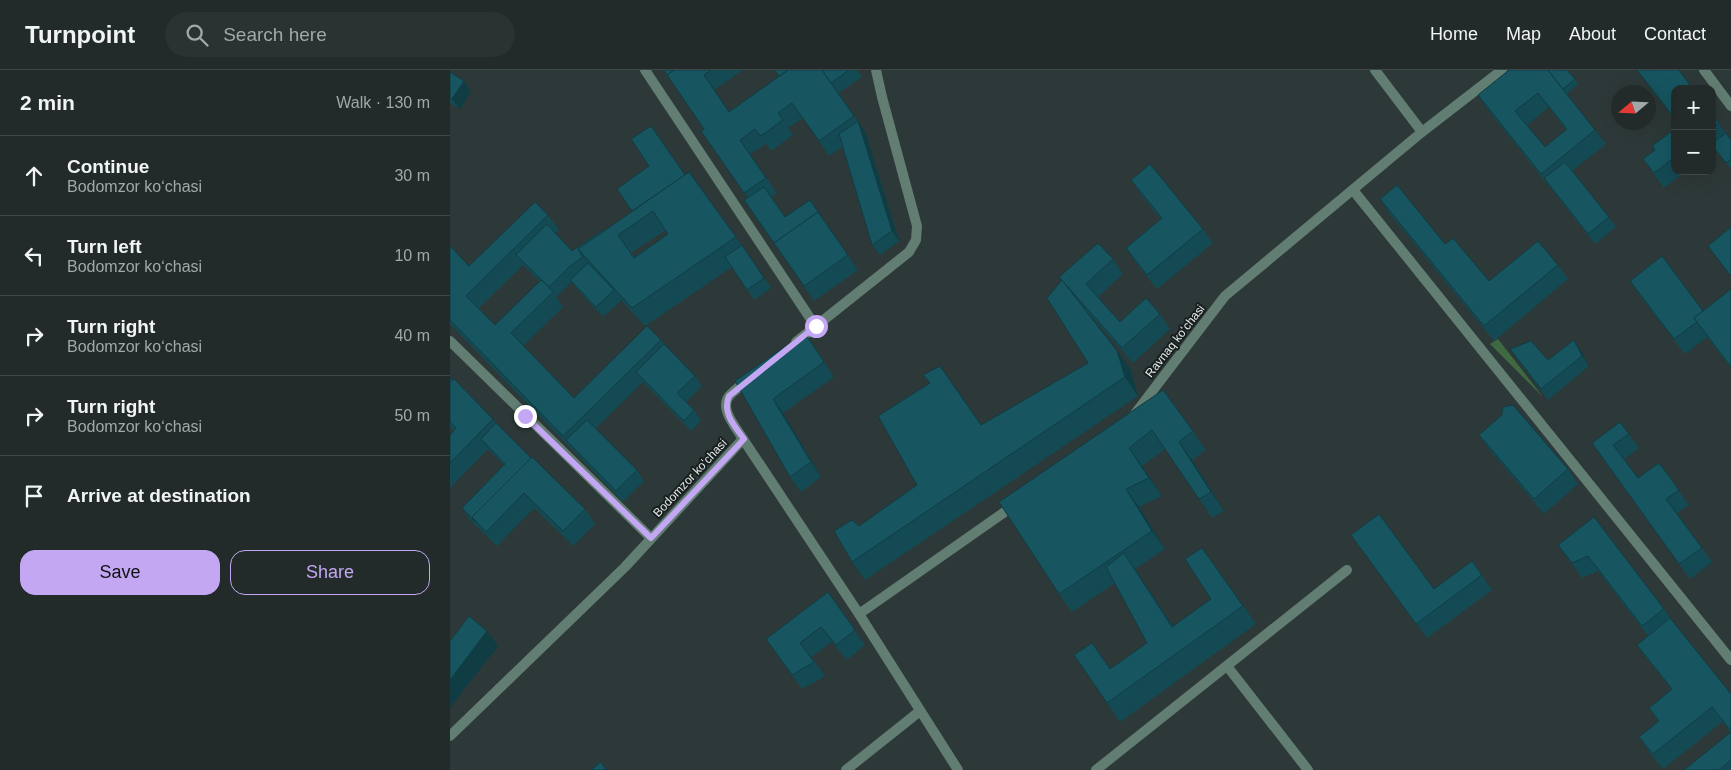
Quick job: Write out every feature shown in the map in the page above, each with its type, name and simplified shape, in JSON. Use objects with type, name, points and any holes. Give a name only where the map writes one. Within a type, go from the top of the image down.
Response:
[{"type":"street","points":[[645,70],[816,326]]},
{"type":"street","points":[[785,351],[909,252],[916,240],[917,226],[876,70]]},
{"type":"street","points":[[1375,70],[1422,132]]},
{"type":"street","name":"Ravnaq koʻchasi","points":[[1128,423],[1225,296],[1422,132],[1502,70]]},
{"type":"street","points":[[1704,70],[1731,106]]},
{"type":"street","points":[[1353,190],[1731,660]]},
{"type":"street","points":[[450,340],[525,416],[651,538]]},
{"type":"street","name":"Bodomzor koʻchasi","points":[[450,736],[625,567],[744,439],[728,416],[725,405],[729,396],[756,374]]},
{"type":"street","points":[[744,439],[958,770]]},
{"type":"street","points":[[858,614],[1026,497]]},
{"type":"street","points":[[1096,770],[1347,570]]},
{"type":"street","points":[[1227,666],[1308,770]]},
{"type":"street","points":[[846,770],[920,711]]},
{"type":"green space","points":[[1498,339],[1543,397],[1490,344]]},
{"type":"building","points":[[664,70],[674,70],[667,75]]},
{"type":"building","points":[[674,70],[711,70],[704,75],[729,112],[788,70],[822,70],[854,116],[819,141],[792,103],[778,113],[783,120],[761,136],[755,129],[740,140],[766,178],[744,193],[701,131],[704,129],[667,75]]},
{"type":"building","points":[[775,70],[788,70],[779,76]]},
{"type":"building","points":[[822,70],[849,70],[831,83]]},
{"type":"building","points":[[1509,70],[1548,70],[1595,130],[1541,174],[1478,95]],"holes":[[[1538,93],[1567,129],[1545,147],[1515,111]]]},
{"type":"building","points":[[1548,70],[1567,70],[1575,79],[1563,89]]},
{"type":"building","points":[[1637,70],[1679,70],[1690,85],[1671,85],[1671,114],[1656,94],[1656,85],[1649,85]]},
{"type":"building","points":[[450,72],[464,81],[452,99],[450,98]]},
{"type":"building","points":[[858,121],[892,231],[872,245],[839,134]]},
{"type":"building","points":[[651,126],[685,175],[632,211],[617,189],[649,166],[631,139]]},
{"type":"building","points":[[1671,132],[1671,160],[1654,173],[1643,159],[1655,150],[1652,146]]},
{"type":"building","points":[[1726,133],[1731,140],[1731,159],[1726,163],[1716,150],[1716,140]]},
{"type":"building","points":[[1565,162],[1609,217],[1588,234],[1544,178]]},
{"type":"building","points":[[1150,164],[1203,229],[1147,275],[1126,248],[1162,218],[1131,180]]},
{"type":"building","points":[[689,172],[736,237],[632,308],[578,249]],"holes":[[[653,211],[668,234],[634,258],[618,235]]]},
{"type":"building","points":[[1397,185],[1445,244],[1453,238],[1489,281],[1538,241],[1558,265],[1484,326],[1380,199]]},
{"type":"building","points":[[764,187],[785,217],[810,200],[821,216],[818,212],[774,243],[744,200]]},
{"type":"building","points":[[535,202],[548,215],[466,296],[495,325],[541,280],[545,283],[553,292],[511,333],[574,398],[647,326],[661,340],[563,436],[450,320],[450,246],[469,266]]},
{"type":"building","points":[[818,212],[848,255],[804,286],[774,243]]},
{"type":"building","points":[[547,224],[572,251],[604,231],[578,249],[583,257],[569,267],[549,287],[515,254]]},
{"type":"building","points":[[1731,227],[1731,274],[1730,275],[1708,246]]},
{"type":"building","points":[[1098,243],[1113,259],[1086,284],[1120,322],[1146,298],[1160,314],[1122,348],[1059,277]]},
{"type":"building","points":[[742,245],[764,278],[747,290],[725,257]]},
{"type":"building","points":[[1662,256],[1703,311],[1694,318],[1697,322],[1674,339],[1630,281]]},
{"type":"building","points":[[588,263],[614,290],[596,307],[570,280]]},
{"type":"building","points":[[1062,280],[1117,351],[1125,377],[852,562],[834,531],[852,520],[859,526],[917,485],[878,416],[930,383],[923,375],[940,366],[981,425],[1088,363],[1047,298]]},
{"type":"building","points":[[1731,289],[1731,367],[1694,318]]},
{"type":"building","points":[[805,333],[824,362],[773,399],[811,462],[790,477],[735,381]]},
{"type":"building","points":[[1574,340],[1582,356],[1541,389],[1510,349],[1531,341],[1548,360]]},
{"type":"building","points":[[664,344],[695,376],[677,393],[694,410],[684,421],[636,372]]},
{"type":"building","points":[[454,379],[493,419],[450,463],[450,435],[456,428],[450,422],[450,383]]},
{"type":"building","points":[[1163,390],[1193,431],[1179,442],[1211,492],[1199,499],[1152,430],[1129,448],[1149,478],[1126,489],[1152,531],[1059,594],[999,502]]},
{"type":"building","points":[[1513,405],[1568,469],[1534,499],[1479,435],[1502,415],[1503,407]]},
{"type":"building","points":[[587,420],[637,470],[616,491],[566,440]]},
{"type":"building","points":[[1620,422],[1629,434],[1613,445],[1638,478],[1659,463],[1679,490],[1666,499],[1702,548],[1679,564],[1592,443]]},
{"type":"building","points":[[496,423],[531,458],[472,517],[475,522],[462,508],[505,464],[481,439]]},
{"type":"building","points":[[532,457],[585,509],[563,531],[524,493],[486,532],[472,517]]},
{"type":"building","points":[[1379,514],[1434,589],[1472,561],[1482,575],[1416,624],[1351,535]]},
{"type":"building","points":[[1594,517],[1664,609],[1642,626],[1588,556],[1572,563],[1558,545]]},
{"type":"building","points":[[1202,548],[1243,606],[1107,703],[1074,655],[1092,643],[1110,669],[1147,643],[1106,567],[1124,553],[1172,627],[1211,599],[1185,559]]},
{"type":"building","points":[[828,592],[855,630],[836,645],[821,627],[800,643],[814,662],[792,675],[766,639]]},
{"type":"building","points":[[469,616],[487,631],[450,680],[450,641]]},
{"type":"building","points":[[1670,618],[1731,694],[1731,731],[1712,707],[1653,754],[1639,737],[1659,721],[1649,708],[1672,689],[1637,645]]},
{"type":"building","points":[[1731,732],[1731,760],[1719,770],[1684,770]]},
{"type":"building","points":[[601,762],[606,770],[591,770]]},
{"type":"route","points":[[525,416],[651,538],[744,439],[728,416],[725,405],[729,396],[816,326]]}]
